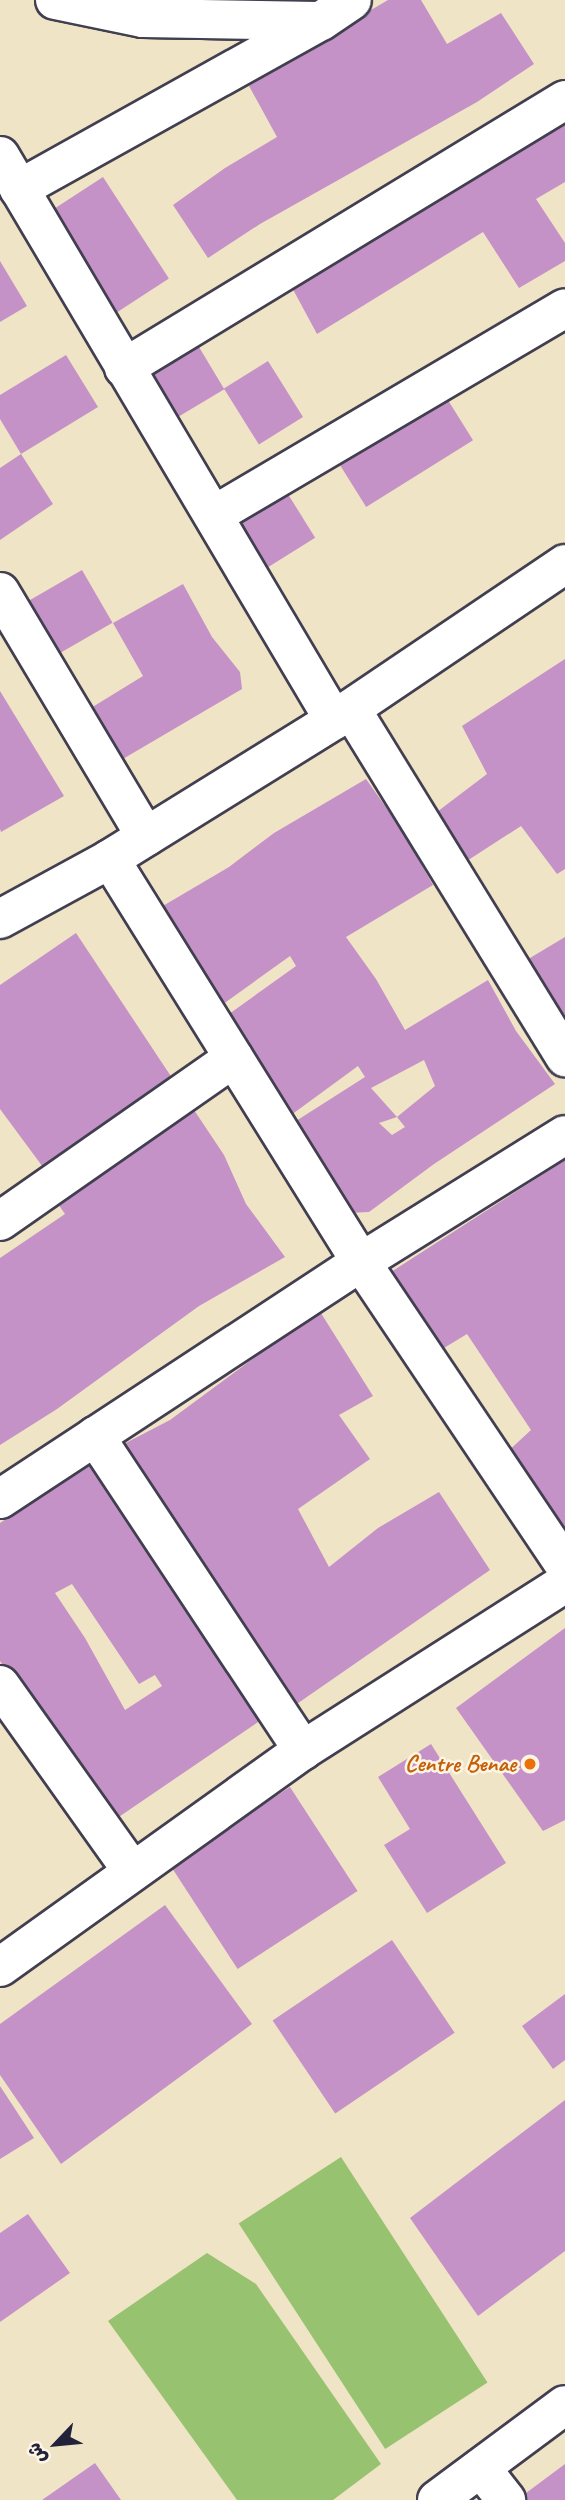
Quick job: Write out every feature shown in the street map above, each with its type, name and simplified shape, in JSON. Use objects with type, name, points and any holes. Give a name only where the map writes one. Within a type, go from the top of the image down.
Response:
[{"type":"street","points":[[55,0],[143,18],[337,10]]},
{"type":"street","points":[[19,189],[337,10]]},
{"type":"street","points":[[124,368],[565,100]]},
{"type":"street","points":[[0,156],[214,515],[565,1057]]},
{"type":"street","points":[[214,515],[565,308]]},
{"type":"street","points":[[0,919],[110,859],[343,715],[565,564]]},
{"type":"street","points":[[0,592],[146,837]]},
{"type":"street","points":[[110,859],[361,1262],[565,1566]]},
{"type":"street","points":[[0,1222],[234,1058]]},
{"type":"street","points":[[0,1499],[361,1262],[565,1135]]},
{"type":"street","points":[[95,1436],[303,1750]]},
{"type":"street","points":[[0,1967],[303,1750],[565,1583]]},
{"type":"street","points":[[0,1685],[131,1871]]},
{"type":"street","points":[[437,2500],[565,2405]]},
{"type":"street","points":[[481,2468],[506,2500]]},
{"type":"green space","points":[[341,2157],[488,2383],[385,2449],[239,2223]]},
{"type":"green space","points":[[207,2253],[256,2284],[381,2464],[333,2500],[237,2500],[108,2321]]},
{"type":"building","points":[[388,0],[421,0],[447,44],[501,13],[534,64],[477,102],[260,224],[208,258],[173,205],[225,168],[277,137],[249,86],[296,54]]},
{"type":"building","points":[[565,111],[565,182],[536,199],[565,243],[565,261],[519,288],[483,232],[317,334],[289,282]]},
{"type":"building","points":[[103,177],[169,278],[114,314],[48,212]]},
{"type":"building","points":[[0,261],[27,306],[0,322]]},
{"type":"building","points":[[196,342],[224,389],[172,421],[144,373]]},
{"type":"building","points":[[66,355],[98,407],[21,454],[0,419],[0,395]]},
{"type":"building","points":[[268,361],[303,417],[259,445],[224,389]]},
{"type":"building","points":[[446,397],[473,440],[366,507],[339,464]]},
{"type":"building","points":[[21,454],[53,504],[0,540],[0,468]]},
{"type":"building","points":[[286,491],[315,538],[258,573],[229,527]]},
{"type":"building","points":[[82,570],[112,623],[48,660],[18,607]]},
{"type":"building","points":[[183,584],[212,637],[240,672],[242,689],[116,763],[86,711],[143,676],[113,623]]},
{"type":"building","points":[[565,659],[565,869],[557,874],[521,826],[456,868],[425,821],[487,774],[462,726]]},
{"type":"building","points":[[0,691],[64,796],[1,832],[0,829]]},
{"type":"building","points":[[366,779],[400,827],[433,885],[346,937],[376,979],[405,1030],[488,980],[516,1031],[555,1084],[434,1164],[369,1212],[348,1213],[296,1121],[365,1077],[358,1066],[287,1118],[222,1019],[296,966],[290,956],[219,1007],[156,910],[229,867],[274,833]],"holes":[[[424,1060],[435,1086],[397,1117],[371,1088]],[[397,1117],[405,1127],[392,1135],[379,1123]]]},
{"type":"building","points":[[76,933],[180,1090],[51,1178],[0,1109],[0,985]]},
{"type":"building","points":[[565,937],[565,1035],[520,964]]},
{"type":"building","points":[[190,1104],[224,1155],[246,1204],[285,1257],[199,1306],[57,1409],[0,1445],[0,1258],[65,1214],[51,1194]]},
{"type":"building","points":[[565,1160],[565,1527],[559,1531],[503,1456],[531,1430],[467,1334],[439,1351],[391,1272]]},
{"type":"building","points":[[319,1310],[373,1396],[339,1415],[370,1459],[298,1509],[329,1567],[378,1528],[439,1492],[490,1570],[291,1708],[118,1447],[170,1420]]},
{"type":"building","points":[[94,1460],[264,1718],[107,1825],[0,1661],[0,1523]],"holes":[[[72,1584],[139,1684],[155,1675],[162,1686],[125,1710],[85,1638],[55,1593]]]},
{"type":"building","name":"Centre Benae","points":[[565,1628],[565,1820],[543,1831],[456,1708]]},
{"type":"building","points":[[431,1744],[506,1863],[427,1913],[384,1845],[410,1829],[378,1777]]},
{"type":"building","points":[[290,1787],[358,1891],[238,1969],[170,1865]]},
{"type":"building","points":[[165,1905],[252,2024],[61,2164],[0,2075],[0,2024]]},
{"type":"building","points":[[392,1940],[455,2033],[335,2113],[273,2021]]},
{"type":"building","points":[[565,1994],[565,2060],[553,2069],[522,2026]]},
{"type":"building","points":[[0,2086],[34,2138],[0,2159]]},
{"type":"building","points":[[565,2100],[565,2251],[478,2316],[410,2218]]},
{"type":"building","points":[[28,2214],[70,2273],[0,2322],[0,2233]]},
{"type":"building","points":[[95,2463],[121,2500],[42,2500]]},
{"type":"building","points":[[565,2464],[565,2500],[524,2500],[522,2496]]},
{"type":"place","name":"Centre Benae","points":[[530,1764]]}]
